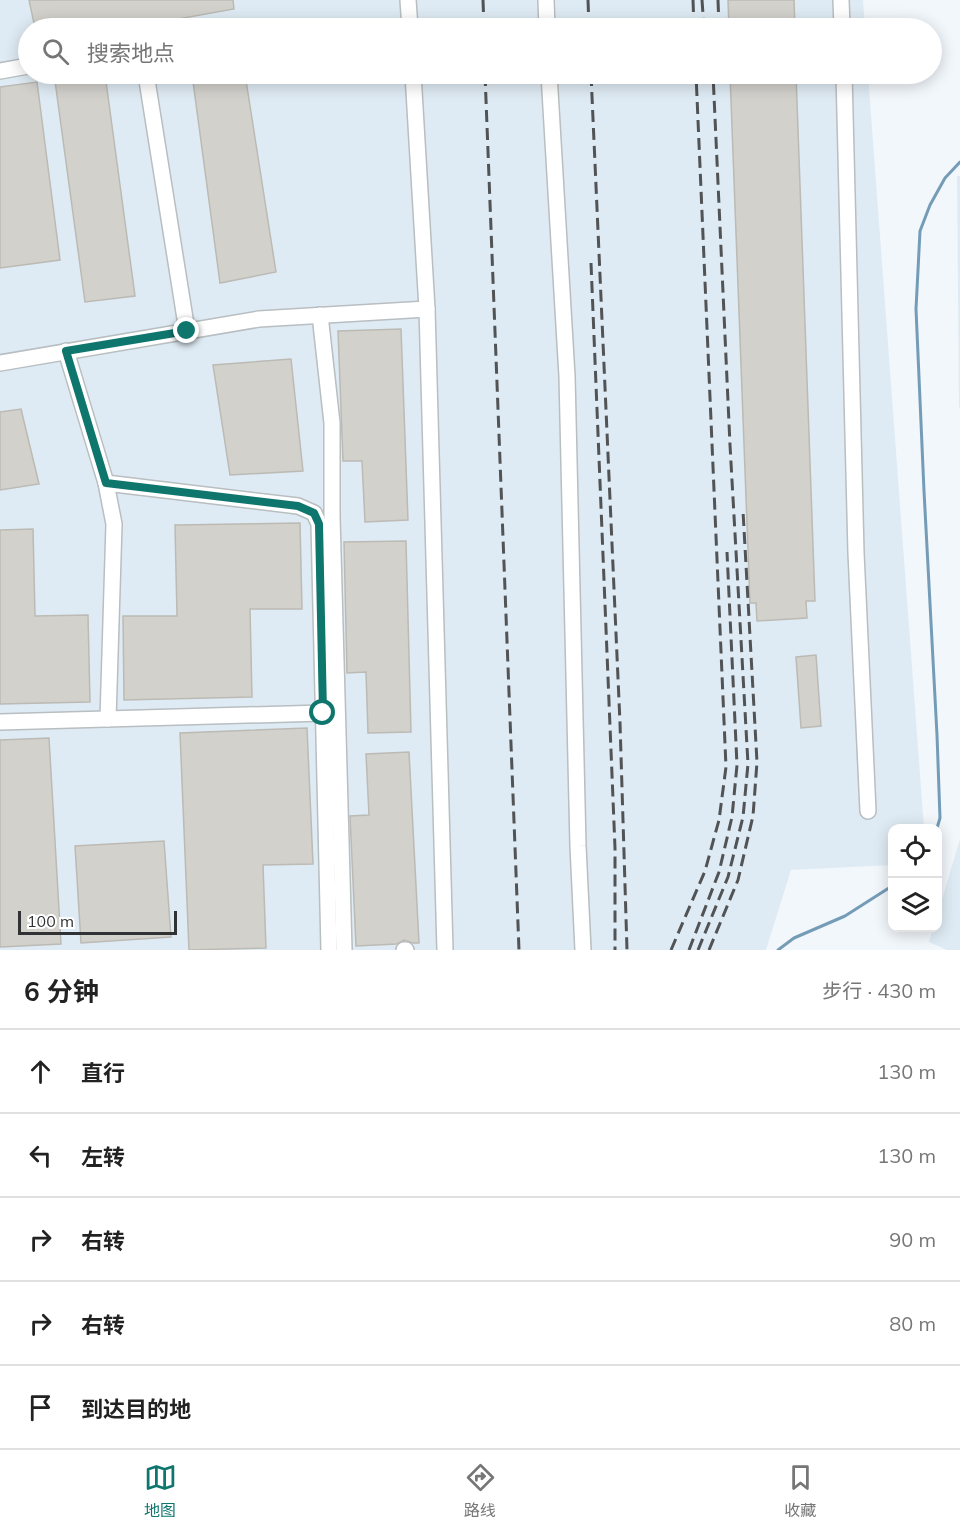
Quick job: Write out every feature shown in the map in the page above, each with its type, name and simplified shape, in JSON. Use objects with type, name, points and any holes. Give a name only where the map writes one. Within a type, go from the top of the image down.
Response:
[{"type":"street","points":[[408,0],[409,18]]},
{"type":"street","points":[[546,0],[547,18]]},
{"type":"street","points":[[841,0],[842,18]]},
{"type":"street","points":[[0,71],[18,68]]},
{"type":"street","points":[[148,84],[187,331]]},
{"type":"street","points":[[414,84],[427,309],[445,950]]},
{"type":"street","points":[[550,84],[567,376],[578,846],[583,950]]},
{"type":"street","points":[[844,84],[856,553],[868,811]]},
{"type":"street","points":[[0,363],[259,320],[427,309]]},
{"type":"street","points":[[320,315],[333,423],[332,517],[344,950]]},
{"type":"street","points":[[66,351],[106,483],[114,524],[108,719]]},
{"type":"street","points":[[106,483],[298,506],[314,513],[319,524],[329,950]]},
{"type":"street","points":[[0,722],[323,713]]},
{"type":"shaded area","points":[[0,0],[863,0],[864,18],[18,18],[18,84],[869,84],[924,824],[888,824],[888,865],[791,870],[766,950],[0,950]]},
{"type":"shaded area","points":[[957,176],[960,176],[960,408],[959,407]]},
{"type":"shaded area","points":[[960,839],[960,950],[947,950],[929,942],[932,932],[942,932],[942,900]]},
{"type":"building","points":[[29,0],[233,0],[234,9],[184,18],[33,18]]},
{"type":"building","points":[[728,0],[794,0],[795,18],[729,18]]},
{"type":"building","points":[[37,84],[60,260],[0,268],[0,87]]},
{"type":"building","points":[[55,84],[106,84],[135,296],[85,302]]},
{"type":"building","points":[[193,84],[247,84],[276,272],[220,283]]},
{"type":"building","points":[[730,84],[796,84],[815,601],[806,601],[807,618],[757,621],[756,603],[750,603]]},
{"type":"building","points":[[401,329],[408,520],[365,522],[362,461],[343,461],[338,331]]},
{"type":"building","points":[[291,359],[303,471],[230,475],[213,365]]},
{"type":"building","points":[[21,409],[39,484],[0,490],[0,412]]},
{"type":"building","points":[[300,523],[302,609],[250,609],[252,697],[124,700],[123,616],[177,616],[175,525]]},
{"type":"building","points":[[33,529],[35,616],[88,615],[90,702],[0,704],[0,530]]},
{"type":"building","points":[[406,541],[411,732],[368,733],[366,672],[347,673],[344,542]]},
{"type":"building","points":[[816,655],[821,726],[801,728],[796,657]]},
{"type":"building","points":[[307,728],[313,864],[263,865],[266,948],[189,950],[180,733]]},
{"type":"building","points":[[49,738],[61,944],[0,947],[0,740]]},
{"type":"building","points":[[409,752],[419,943],[404,940],[397,944],[356,946],[350,816],[369,815],[366,754]]},
{"type":"building","points":[[164,841],[171,937],[81,943],[75,846]]},
{"type":"waterway","points":[[938,824],[940,818],[937,735],[916,309],[920,231],[930,205],[945,178],[960,162]]},
{"type":"waterway","points":[[778,950],[794,938],[845,916],[888,889]]},
{"type":"railway","points":[[483,0],[484,18]]},
{"type":"railway","points":[[588,0],[589,18]]},
{"type":"railway","points":[[693,0],[694,18]]},
{"type":"railway","points":[[702,0],[703,18]]},
{"type":"railway","points":[[718,0],[719,18]]},
{"type":"railway","points":[[485,84],[519,950]]},
{"type":"railway","points":[[591,84],[620,723],[627,950]]},
{"type":"railway","points":[[671,950],[705,871],[719,820],[726,767],[696,84]]},
{"type":"railway","points":[[698,950],[728,877],[743,817],[748,764],[713,84]]},
{"type":"railway","points":[[591,263],[615,848],[615,950]]},
{"type":"railway","points":[[709,950],[738,880],[753,816],[757,762],[743,511]]},
{"type":"railway","points":[[689,950],[719,872],[732,817],[737,765],[727,552]]},
{"type":"route","points":[[187,331],[66,351],[106,483],[298,506],[314,513],[319,524],[323,713]]}]
